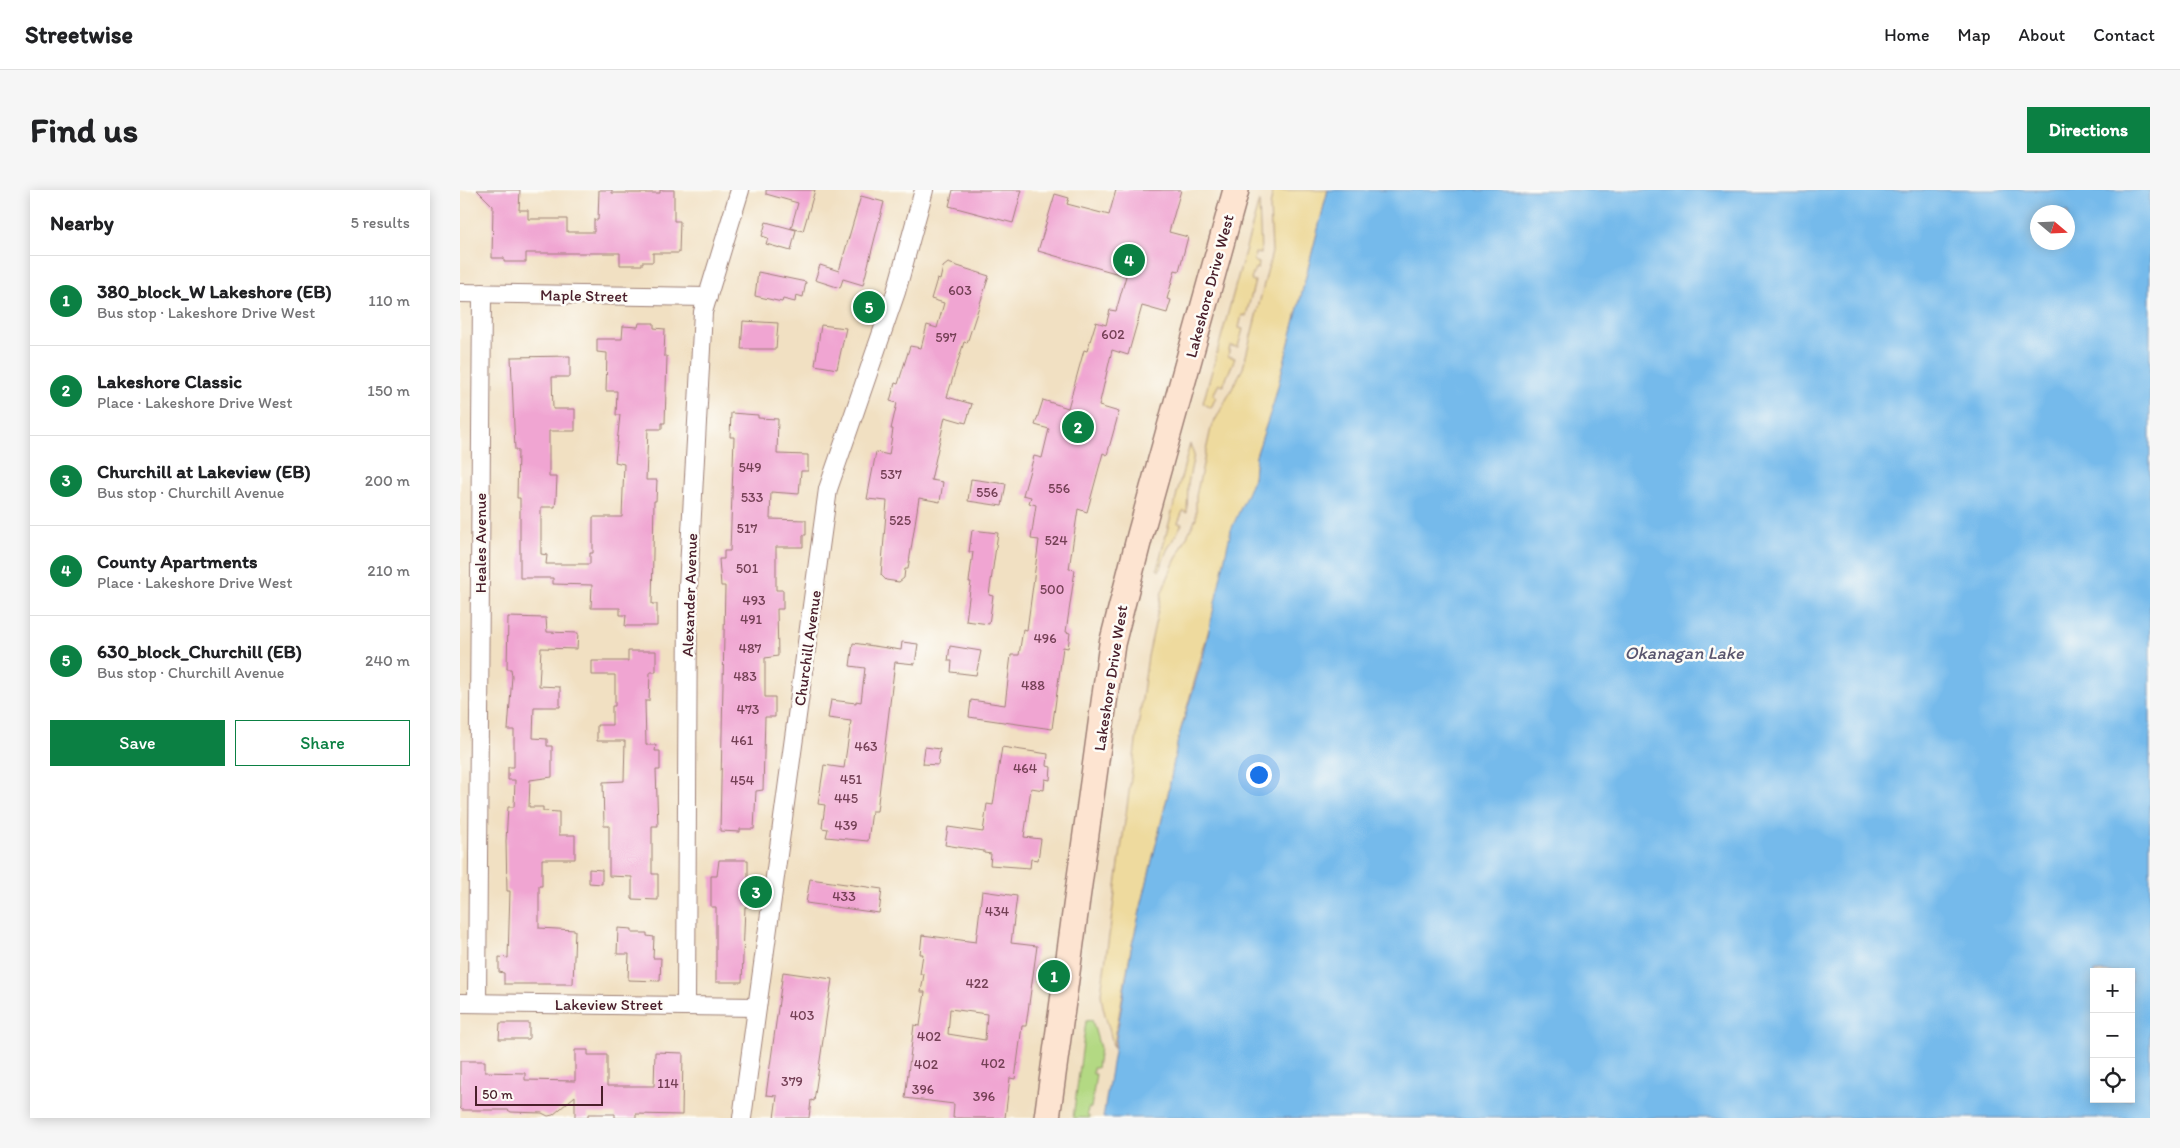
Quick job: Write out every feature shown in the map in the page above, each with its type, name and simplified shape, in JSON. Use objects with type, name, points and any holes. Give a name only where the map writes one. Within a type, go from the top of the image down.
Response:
[{"type":"street","name":"Alexander Avenue","points":[[686,1005],[688,587],[703,312],[740,190]]},
{"type":"street","name":"Churchill Avenue","points":[[742,1118],[828,489],[896,292],[924,190]]},
{"type":"street","name":"Lakeshore Drive West","points":[[1047,1118],[1112,644],[1140,535],[1236,190]]},
{"type":"street","name":"Maple Street","points":[[460,293],[708,297]]},
{"type":"street","name":"Heales Avenue","points":[[469,1003],[482,293]]},
{"type":"street","name":"Lakeview Street","points":[[469,1003],[757,1007]]},
{"type":"green space","points":[[1092,1020],[1100,1048],[1097,1068],[1093,1068],[1093,1074],[1096,1074],[1091,1108],[1088,1108],[1087,1114],[1090,1118],[1073,1118],[1086,1021]]},
{"type":"sand","points":[[1273,190],[1328,190],[1274,402],[1256,456],[1254,478],[1246,498],[1178,739],[1168,794],[1131,949],[1113,1048],[1101,993],[1148,656],[1162,592],[1196,518],[1196,496],[1211,428],[1243,368],[1272,252],[1270,207]]},
{"type":"sand","points":[[1259,201],[1261,254],[1255,253],[1254,261],[1259,263],[1258,269],[1255,268],[1251,280],[1255,281],[1246,316],[1242,315],[1239,328],[1243,329],[1238,347],[1230,346],[1228,356],[1235,358],[1223,386],[1219,384],[1213,395],[1216,397],[1211,408],[1203,403]]},
{"type":"sand","points":[[1190,444],[1194,454],[1188,484],[1187,513],[1183,511],[1178,523],[1182,524],[1167,550],[1159,571],[1157,569]]},
{"type":"water","name":"Okanagan Lake","points":[[1328,190],[2150,190],[2150,1118],[1103,1118],[1131,949],[1168,794],[1178,739],[1203,657],[1231,530],[1254,478],[1256,456],[1274,402]]},
{"type":"building","points":[[477,190],[520,190],[519,210],[528,210],[528,219],[567,219],[567,232],[594,232],[594,220],[598,220],[599,190],[612,190],[612,193],[660,193],[660,190],[674,190],[674,221],[680,221],[679,253],[653,253],[653,262],[642,262],[642,265],[620,265],[620,253],[526,253],[526,262],[504,262],[504,258],[492,258],[493,206]]},
{"type":"building","points":[[766,190],[815,190],[803,231],[791,228],[798,203],[766,194]]},
{"type":"building","points":[[953,190],[1022,190],[1013,223],[949,206]]},
{"type":"building","points":[[1116,190],[1181,190],[1169,232],[1188,237],[1179,271],[1175,270],[1167,299],[1171,300],[1167,313],[1142,306],[1128,355],[1112,350],[1099,406],[1119,412],[1107,455],[1103,453],[1087,512],[1078,509],[1069,569],[1075,570],[1066,632],[1070,633],[1068,648],[1063,647],[1052,729],[969,717],[971,700],[1005,705],[1011,655],[1019,655],[1023,629],[1027,630],[1039,540],[1031,539],[1036,505],[1029,503],[1031,497],[1023,495],[1034,456],[1042,458],[1049,429],[1035,425],[1043,400],[1068,408],[1084,350],[1087,351],[1096,322],[1106,325],[1110,310],[1116,311],[1126,276],[1038,251],[1055,194],[1069,198],[1067,204],[1109,215]]},
{"type":"building","points":[[861,196],[884,202],[863,285],[843,279],[840,288],[815,280],[820,265],[839,271]]},
{"type":"building","points":[[766,222],[796,230],[791,251],[766,244],[768,238],[762,236]]},
{"type":"building","points":[[948,263],[989,276],[967,343],[964,342],[947,397],[972,404],[966,423],[945,417],[931,480],[943,482],[940,502],[919,498],[908,569],[905,569],[904,578],[899,582],[886,580],[881,575],[887,501],[867,499],[876,452],[889,455],[893,429],[891,429],[897,403],[890,401],[895,383],[898,384],[910,346],[921,348],[927,325],[937,328],[944,303],[931,299],[937,279],[940,280],[943,267]]},
{"type":"building","points":[[758,272],[806,282],[803,297],[796,295],[795,302],[783,299],[782,302],[755,296]]},
{"type":"building","points":[[743,321],[778,323],[776,349],[741,349]]},
{"type":"building","points":[[639,323],[654,323],[654,328],[665,329],[664,356],[667,356],[665,423],[662,423],[662,429],[648,429],[646,480],[657,480],[656,501],[654,501],[652,604],[657,604],[657,626],[625,626],[626,615],[620,615],[620,608],[591,608],[592,585],[553,584],[553,578],[520,578],[520,498],[517,498],[518,450],[515,450],[511,357],[570,356],[570,377],[552,377],[553,409],[575,409],[575,431],[549,431],[549,477],[557,477],[556,499],[555,507],[541,507],[541,554],[547,555],[546,564],[590,564],[590,553],[593,553],[593,517],[622,517],[624,464],[615,462],[620,415],[616,415],[617,391],[606,391],[607,353],[597,352],[597,339],[622,339],[623,326],[638,327]]},
{"type":"building","points":[[821,325],[846,328],[837,369],[815,365]]},
{"type":"building","points":[[731,413],[758,415],[758,418],[778,419],[777,454],[808,455],[808,471],[801,471],[799,494],[771,492],[770,519],[806,520],[806,535],[803,535],[803,547],[776,547],[776,590],[783,590],[783,609],[777,609],[778,656],[765,658],[765,697],[775,697],[775,717],[765,717],[763,790],[756,791],[754,829],[740,829],[740,832],[720,831],[725,586],[721,586],[719,559],[724,559],[724,551],[730,551],[734,437],[730,437]]},
{"type":"building","points":[[971,479],[1006,484],[1002,506],[968,501]]},
{"type":"building","points":[[972,530],[998,533],[989,595],[993,596],[989,624],[966,621],[973,552],[969,552]]},
{"type":"building","points":[[508,617],[546,618],[547,632],[578,633],[577,649],[541,648],[539,686],[560,687],[560,707],[534,707],[533,738],[547,739],[547,746],[552,746],[552,777],[530,780],[529,807],[543,807],[543,811],[559,812],[559,835],[575,835],[575,859],[542,859],[542,886],[539,886],[539,928],[575,930],[573,984],[504,984],[504,973],[499,972],[499,957],[508,958],[510,891],[507,891],[506,841],[508,807],[514,807],[515,780],[508,780],[508,767],[514,767],[514,730],[508,730],[512,676],[511,669],[507,669]]},
{"type":"building","points":[[902,642],[918,644],[915,664],[895,662],[877,811],[872,811],[868,841],[826,837],[828,829],[822,828],[825,805],[818,804],[824,765],[844,768],[851,721],[828,718],[831,700],[861,702],[865,668],[850,666],[853,643],[901,650]]},
{"type":"building","points":[[950,646],[981,651],[976,675],[951,672],[952,661],[948,661]]},
{"type":"building","points":[[628,651],[656,651],[656,672],[650,672],[649,701],[645,701],[646,745],[656,745],[655,751],[660,751],[660,770],[656,770],[658,826],[652,826],[652,874],[658,874],[658,900],[632,899],[632,877],[609,876],[609,826],[604,826],[603,782],[624,781],[625,741],[597,741],[597,725],[612,725],[612,706],[615,706],[615,675],[592,675],[592,661],[628,661]]},
{"type":"building","points":[[925,747],[940,749],[938,765],[923,764]]},
{"type":"building","points":[[1002,747],[1048,754],[1047,766],[1051,767],[1050,780],[1045,779],[1044,790],[1031,788],[1024,837],[1041,839],[1038,860],[1031,859],[1030,868],[990,865],[991,854],[984,853],[984,851],[945,845],[948,827],[983,832],[987,804],[993,805]]},
{"type":"building","points":[[719,860],[748,860],[748,879],[752,879],[750,906],[745,907],[742,982],[716,982],[716,907],[711,907],[711,876],[717,876]]},
{"type":"building","points":[[589,869],[602,870],[602,884],[589,883]]},
{"type":"building","points":[[810,879],[882,889],[879,913],[806,903]]},
{"type":"building","points":[[982,891],[1017,896],[1011,943],[1037,946],[1026,1026],[1022,1026],[1015,1079],[1010,1078],[1005,1118],[953,1118],[954,1104],[905,1098],[914,1025],[920,1026],[925,992],[921,992],[924,974],[920,974],[923,954],[920,954],[922,935],[976,942]],"holes":[[[950,1009],[987,1014],[985,1040],[948,1034]]]},
{"type":"building","points":[[618,928],[632,929],[632,933],[647,933],[647,936],[654,937],[653,958],[661,958],[660,981],[628,980],[629,954],[617,954]]},
{"type":"building","points":[[783,972],[832,979],[814,1101],[811,1100],[809,1118],[774,1118],[777,1096],[766,1095]]},
{"type":"building","points":[[500,1023],[529,1023],[529,1039],[499,1039]]},
{"type":"building","points":[[575,1050],[588,1050],[588,1055],[607,1055],[607,1086],[654,1086],[655,1052],[683,1053],[682,1115],[636,1114],[636,1118],[615,1118],[615,1114],[588,1114],[588,1118],[575,1118],[575,1096],[553,1115],[548,1116],[542,1113],[511,1112],[508,1110],[462,1110],[460,1108],[460,1061],[485,1061],[485,1072],[525,1073],[525,1080],[575,1081]]},
{"type":"place","name":"County Apartments","points":[[1129,260]]},
{"type":"place","name":"630_block_Churchill (EB)","points":[[869,307]]},
{"type":"place","name":"Lakeshore Classic","points":[[1078,427]]},
{"type":"place","name":"Churchill at Lakeview (EB)","points":[[756,892]]},
{"type":"place","name":"380_block_W Lakeshore (EB)","points":[[1054,976]]}]
